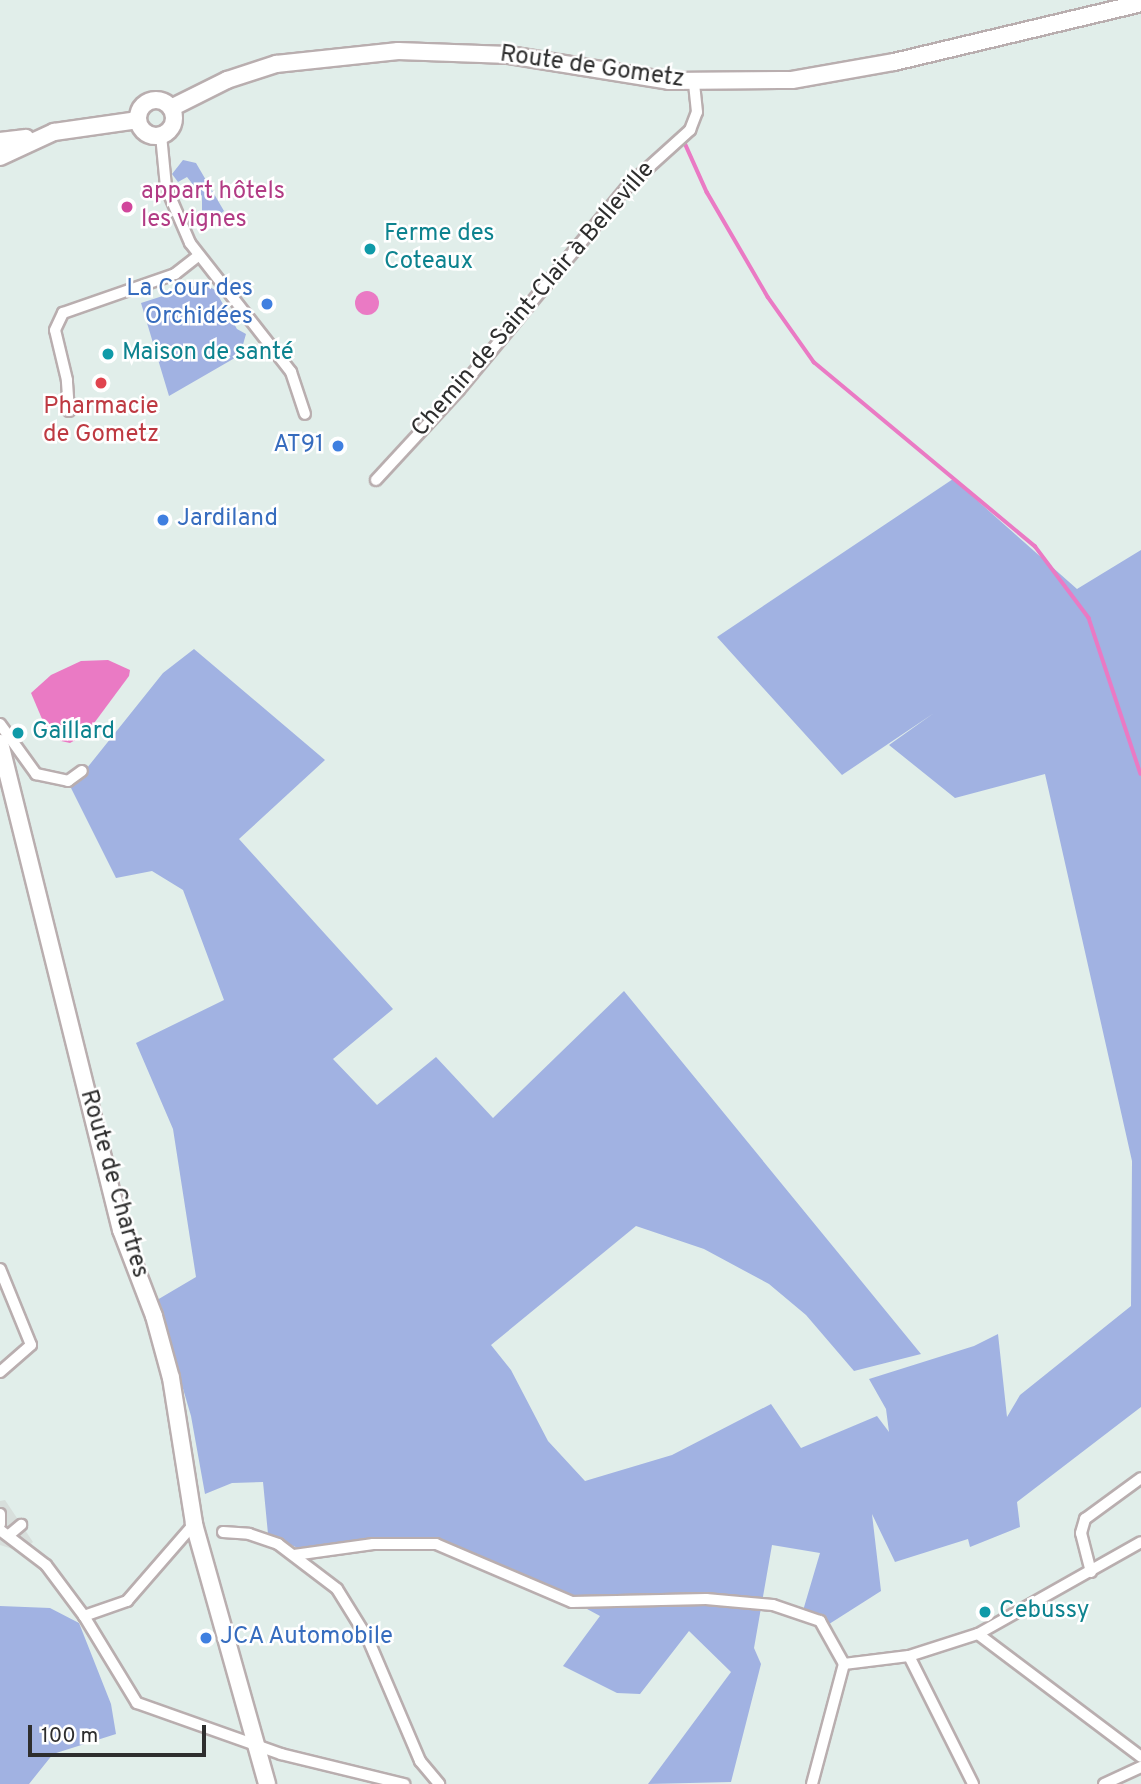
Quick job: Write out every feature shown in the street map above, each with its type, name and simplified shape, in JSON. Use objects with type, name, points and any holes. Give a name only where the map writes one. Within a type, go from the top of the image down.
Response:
[{"type":"street","name":"Route de Gometz","points":[[171,108],[227,80],[276,64],[398,51],[509,55],[636,78],[694,83],[755,83],[861,69],[1141,3]]},
{"type":"street","name":"Chemin de Saint-Clair à Belleville","points":[[376,480],[476,370],[628,186],[690,130],[697,112],[694,83]]},
{"type":"street","points":[[150,100],[162,101],[171,108],[172,124],[161,135],[149,134],[138,120],[140,108],[150,100]]},
{"type":"street","points":[[0,157],[36,138],[68,128],[138,120]]},
{"type":"street","points":[[161,135],[166,187],[198,256],[291,372],[305,414]]},
{"type":"street","points":[[0,141],[36,138]]},
{"type":"street","points":[[69,411],[67,380],[55,330],[63,313],[175,274],[198,256]]},
{"type":"street","points":[[0,724],[36,774],[68,781],[82,771]]},
{"type":"street","name":"Route de Chartres","points":[[0,743],[27,864],[121,1230],[154,1317],[171,1378],[194,1524],[252,1743],[267,1784]]},
{"type":"street","name":"Route de Chartres","points":[[0,774],[27,864]]},
{"type":"street","points":[[0,1269],[31,1345],[0,1372]]},
{"type":"street","points":[[1091,1572],[1081,1533],[1085,1519],[1141,1478]]},
{"type":"street","points":[[0,1514],[0,1524]]},
{"type":"street","points":[[84,1616],[127,1601],[194,1524]]},
{"type":"street","points":[[21,1525],[4,1533],[46,1565],[84,1616],[136,1703],[252,1743],[404,1784]]},
{"type":"street","points":[[223,1532],[264,1538],[295,1555],[337,1589],[353,1611],[415,1751],[439,1784]]},
{"type":"street","points":[[844,1664],[909,1656],[978,1634],[1141,1542]]},
{"type":"street","points":[[295,1555],[373,1544],[436,1544],[572,1602],[706,1599],[773,1605],[821,1621],[844,1664],[812,1784]]},
{"type":"street","points":[[978,1634],[1141,1757]]},
{"type":"street","points":[[909,1656],[973,1784]]},
{"type":"street","name":"Route de Chartres","points":[[252,1743],[257,1784]]},
{"type":"street","points":[[1104,1784],[1141,1767]]},
{"type":"shaded area","points":[[183,160],[196,163],[224,211],[202,229],[202,196],[187,177],[178,182],[172,174]]},
{"type":"shaded area","points":[[203,283],[215,290],[237,329],[246,334],[240,355],[169,396],[141,303]]},
{"type":"shaded area","points":[[367,291],[375,295],[379,303],[375,311],[367,315],[359,311],[355,303],[359,295]]},
{"type":"shaded area","points":[[953,479],[1077,589],[1141,550],[1141,1407],[1017,1502],[1020,1527],[970,1547],[968,1539],[895,1562],[872,1514],[881,1591],[826,1626],[802,1614],[820,1553],[772,1545],[754,1648],[761,1664],[731,1782],[648,1784],[731,1672],[689,1631],[640,1694],[617,1693],[563,1666],[600,1616],[526,1576],[437,1541],[304,1551],[268,1534],[263,1482],[232,1483],[205,1494],[191,1416],[157,1300],[196,1277],[173,1129],[136,1043],[224,1000],[183,890],[152,871],[116,878],[71,788],[163,673],[194,649],[325,760],[239,839],[393,1009],[333,1059],[377,1105],[436,1057],[493,1118],[624,991],[921,1354],[854,1371],[806,1315],[769,1284],[704,1249],[636,1226],[491,1345],[511,1370],[548,1441],[585,1481],[672,1455],[771,1404],[801,1448],[877,1416],[889,1432],[886,1409],[869,1379],[974,1346],[998,1334],[1007,1417],[1020,1395],[1131,1306],[1132,1161],[1045,774],[955,798],[889,745],[934,713],[842,775],[717,637]]},
{"type":"shaded area","points":[[108,660],[130,670],[129,676],[86,734],[70,743],[61,741],[45,726],[31,693],[51,675],[81,661]]},
{"type":"shaded area","points":[[5,1500],[33,1542],[22,1552],[0,1545],[0,1501]]},
{"type":"shaded area","points":[[0,1606],[50,1608],[79,1623],[111,1704],[116,1734],[53,1754],[29,1784],[0,1784]]},
{"type":"waterway","points":[[685,143],[707,192],[768,297],[814,362],[1035,546],[1089,618],[1141,774]]},
{"type":"place","name":"appart hôtels les vignes","points":[[127,207]]},
{"type":"place","name":"Ferme des Coteaux","points":[[370,249]]},
{"type":"place","name":"La Cour des Orchidées","points":[[267,304]]},
{"type":"place","name":"Maison de santé","points":[[108,354]]},
{"type":"place","name":"Pharmacie de Gometz","points":[[101,383]]},
{"type":"place","name":"AT91","points":[[338,446]]},
{"type":"place","name":"Jardiland","points":[[163,520]]},
{"type":"place","name":"Gaillard","points":[[18,733]]},
{"type":"place","name":"Cebussy","points":[[985,1612]]},
{"type":"place","name":"JCA Automobile","points":[[206,1638]]}]
